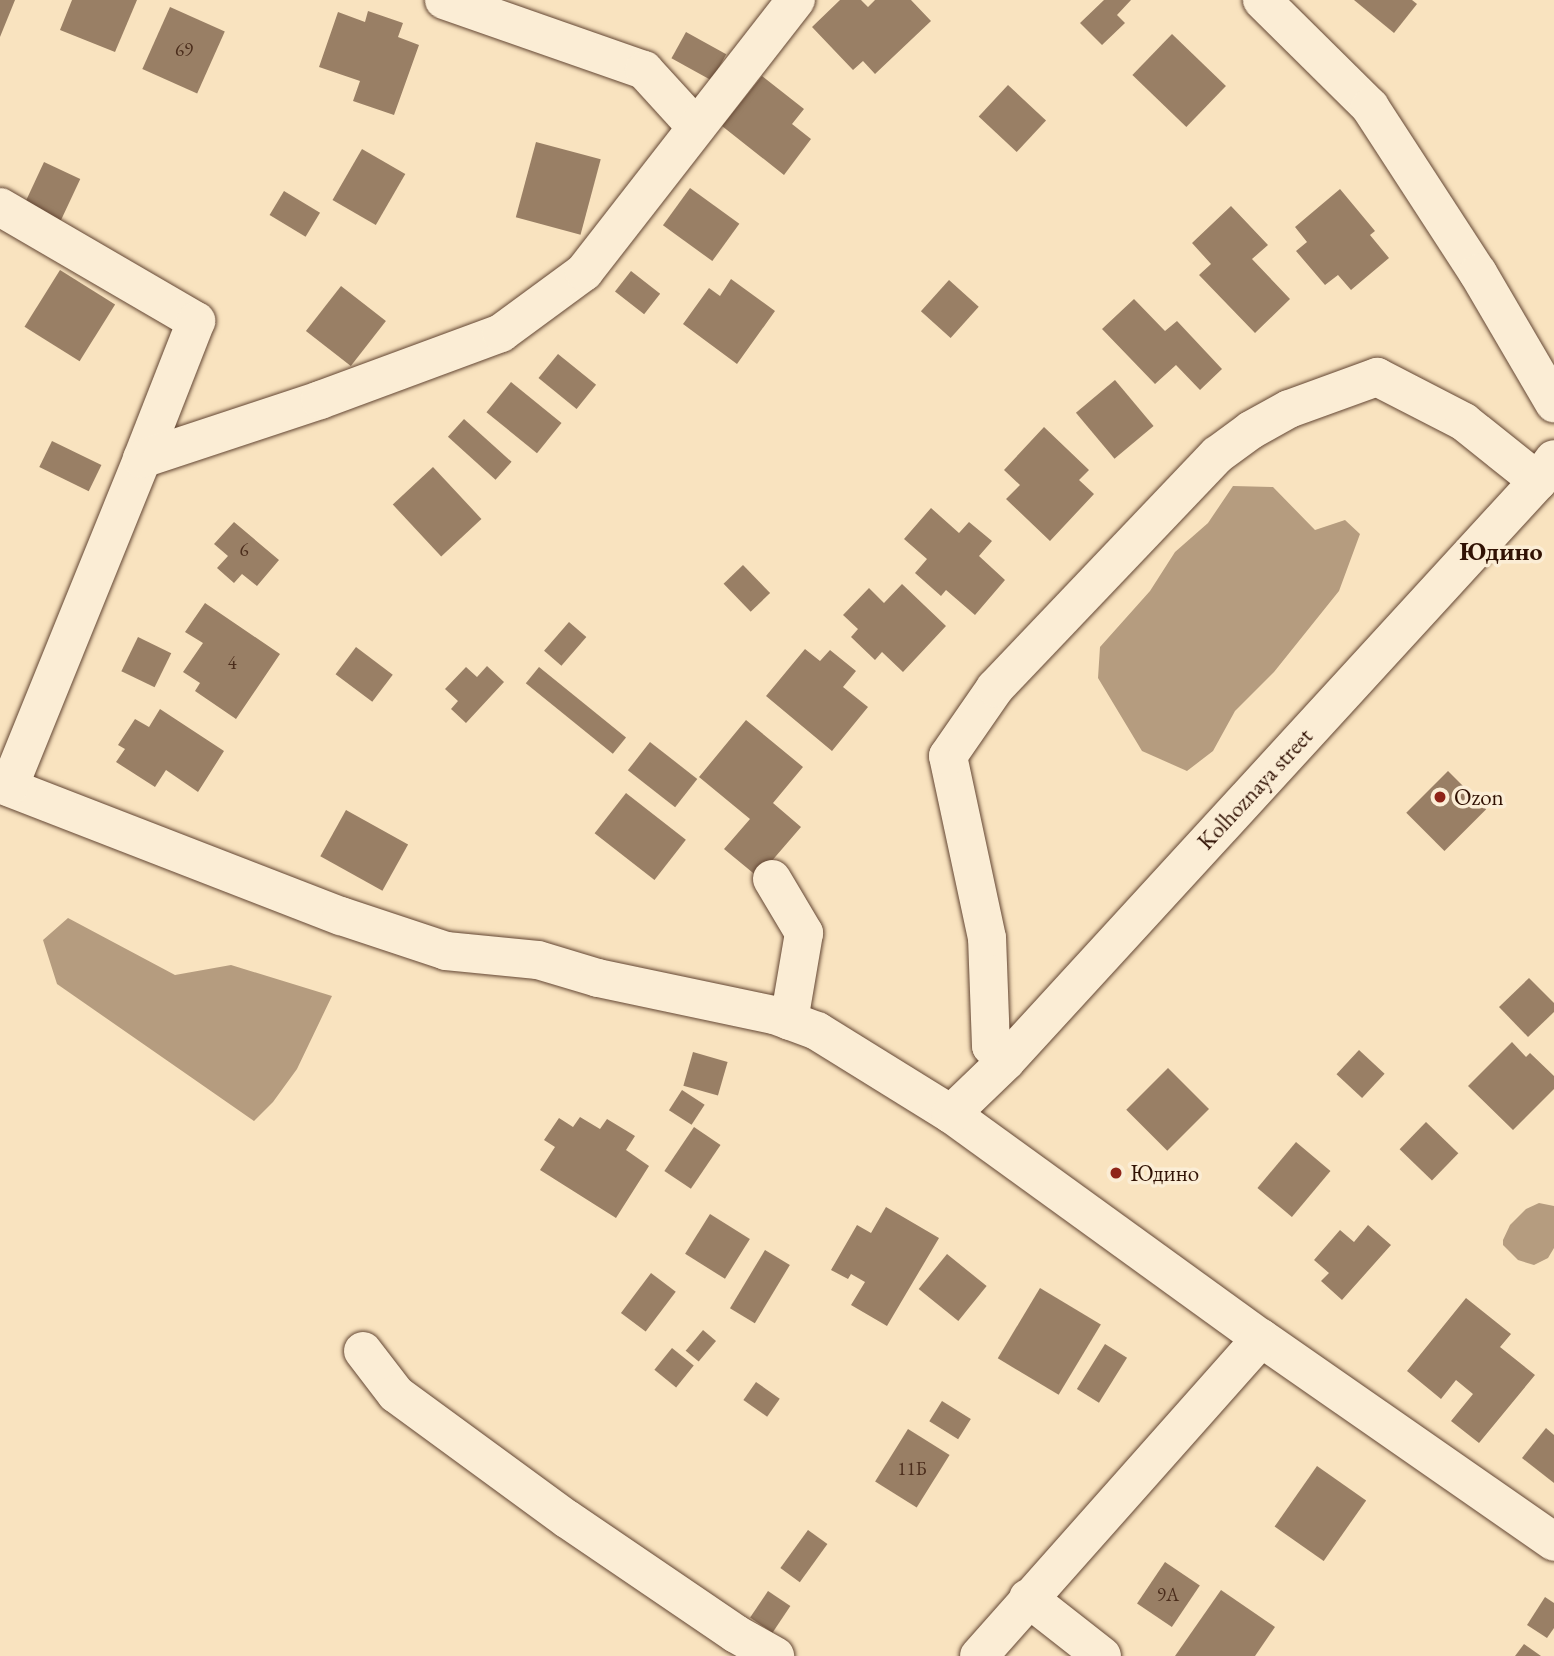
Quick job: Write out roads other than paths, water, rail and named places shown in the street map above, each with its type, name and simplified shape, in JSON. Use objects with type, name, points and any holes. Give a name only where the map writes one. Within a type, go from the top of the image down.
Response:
[{"type":"street","points":[[444,0],[645,70],[696,127]]},
{"type":"street","points":[[142,459],[320,400],[500,333],[584,272],[796,0]]},
{"type":"street","points":[[1262,0],[1370,107],[1478,273],[1554,403]]},
{"type":"street","points":[[0,207],[196,321],[142,459],[5,786],[341,916],[446,951],[538,960],[598,978],[774,1015],[817,1031],[859,1054],[951,1114],[1261,1338],[1554,1542]]},
{"type":"street","points":[[1006,1061],[991,1046],[987,939],[948,756],[995,688],[1217,455],[1251,430],[1289,409],[1377,377],[1464,422],[1546,470]]},
{"type":"street","name":"Kolhoznaya street","points":[[951,1114],[1006,1061],[1546,470]]},
{"type":"street","points":[[772,879],[804,933],[789,1021]]},
{"type":"street","points":[[979,1656],[1261,1338]]},
{"type":"street","points":[[363,1352],[396,1394],[568,1519],[736,1634],[775,1656]]},
{"type":"street","points":[[1028,1598],[1102,1656]]},
{"type":"place","name":"Ozon","points":[[1440,797]]},
{"type":"place","name":"Юдино","points":[[1116,1173]]},
{"type":"district","name":"Юдино","points":[[1501,552]]}]
